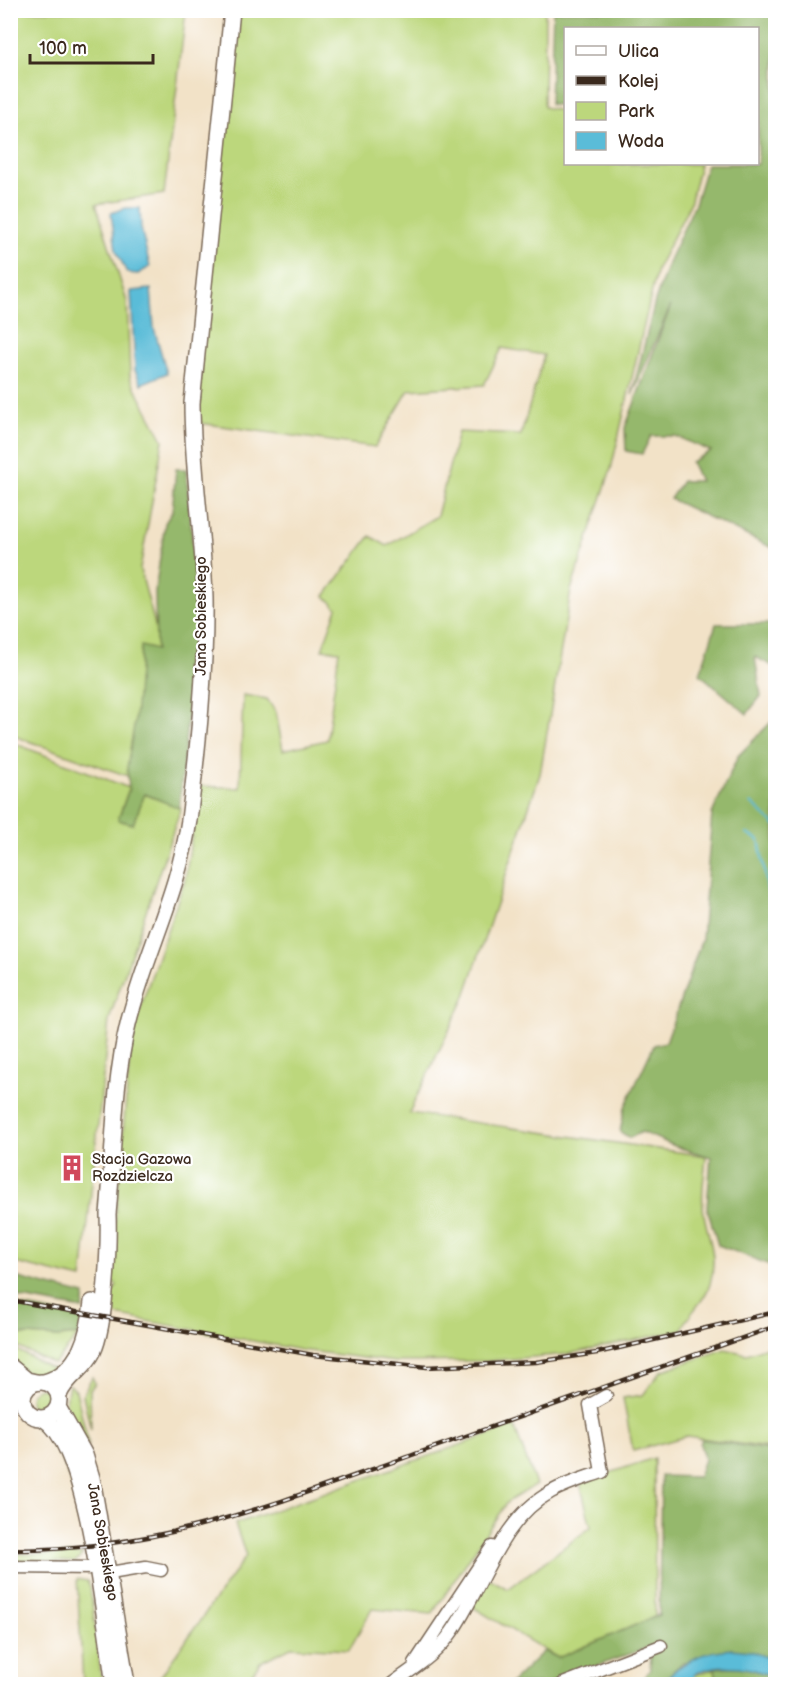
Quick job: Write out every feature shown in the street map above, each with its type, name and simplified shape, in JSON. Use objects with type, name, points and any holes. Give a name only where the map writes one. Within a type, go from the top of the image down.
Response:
[{"type":"main road","name":"Jana Sobieskiego","points":[[40,1382],[54,1378],[72,1361],[86,1340],[108,1214],[126,1032],[134,1002],[178,877],[193,783],[205,601],[193,449],[192,403],[232,10]]},
{"type":"main road","name":"Jana Sobieskiego","points":[[108,1214],[109,1241],[98,1339],[90,1357],[65,1384],[59,1401],[85,1455],[97,1498],[105,1541],[114,1684]]},
{"type":"main road","points":[[10,1366],[27,1380],[54,1386],[59,1401],[49,1417],[42,1418],[28,1413],[19,1388],[10,1381]]},
{"type":"main road","points":[[23,1399],[25,1391],[40,1382]]},
{"type":"main road","name":"Jana Sobieskiego","points":[[42,1418],[56,1431],[75,1468],[106,1576],[127,1684]]},
{"type":"street","points":[[392,1684],[407,1673],[431,1642],[504,1528],[530,1496],[551,1483],[602,1467],[590,1405],[606,1395]]},
{"type":"street","points":[[10,1568],[106,1576],[146,1567],[161,1570]]},
{"type":"street","points":[[563,1684],[661,1646]]},
{"type":"green space","points":[[11,11],[186,11],[164,194],[96,204],[127,302],[130,378],[163,440],[140,569],[164,659],[145,782],[11,735]]},
{"type":"green space","points":[[232,11],[545,11],[544,107],[564,112],[564,165],[700,165],[690,204],[657,269],[611,469],[571,590],[540,774],[464,999],[409,1113],[706,1156],[703,1201],[713,1253],[712,1272],[707,1291],[682,1330],[568,1354],[488,1361],[395,1362],[301,1350],[110,1314],[111,1294],[117,1286],[115,1283],[109,1287],[131,1044],[142,1003],[185,879],[200,786],[240,788],[243,695],[267,699],[276,712],[283,750],[327,740],[339,651],[322,649],[337,608],[325,596],[370,536],[387,546],[437,516],[458,432],[521,435],[544,355],[502,348],[484,385],[409,390],[375,447],[192,422]]},
{"type":"green space","points":[[553,11],[775,11],[775,549],[670,499],[682,481],[700,481],[691,462],[711,451],[675,436],[651,436],[642,454],[626,451],[625,428],[671,305],[632,395],[655,301],[670,258],[695,204],[707,165],[759,165],[759,27],[564,27],[564,106],[550,104]]},
{"type":"green space","points":[[176,469],[186,469],[194,560],[196,627],[179,808],[145,794],[133,824],[118,820],[129,789],[127,768],[135,720],[141,646],[156,650],[155,592],[165,523],[172,512]]},
{"type":"green space","points":[[716,624],[775,624],[775,667],[755,657],[761,696],[747,714],[700,674]]},
{"type":"green space","points":[[775,718],[775,1267],[718,1245],[707,1208],[711,1157],[677,1147],[642,1132],[630,1138],[620,1132],[625,1107],[654,1045],[666,1042],[702,939],[712,814],[738,756]]},
{"type":"green space","points":[[11,742],[129,788],[118,820],[133,824],[144,794],[181,808],[109,1020],[82,1279],[11,1262]]},
{"type":"green space","points":[[11,1276],[85,1295],[83,1309],[11,1296]]},
{"type":"green space","points":[[11,1304],[83,1318],[79,1334],[59,1337],[11,1334]]},
{"type":"green space","points":[[11,1334],[59,1337],[79,1335],[54,1364],[11,1344]]},
{"type":"green space","points":[[775,1344],[775,1449],[687,1436],[633,1451],[623,1398],[643,1395],[661,1371],[725,1349],[747,1354]]},
{"type":"green space","points":[[11,1347],[57,1371],[38,1375],[22,1370],[11,1362]]},
{"type":"green space","points":[[92,1377],[95,1383],[90,1390],[91,1430],[83,1395]]},
{"type":"green space","points":[[69,1384],[76,1391],[89,1446],[64,1413]]},
{"type":"green space","points":[[10,1385],[23,1415],[29,1421],[43,1425],[58,1440],[76,1499],[59,1452],[41,1431],[20,1415],[15,1408]]},
{"type":"green space","points":[[42,1388],[51,1391],[54,1400],[51,1409],[42,1412],[33,1409],[30,1400],[33,1391]]},
{"type":"green space","points":[[514,1426],[536,1485],[507,1502],[432,1614],[372,1609],[349,1650],[291,1647],[260,1662],[245,1684],[155,1684],[246,1556],[235,1524]]},
{"type":"green space","points":[[702,1439],[775,1451],[775,1660],[769,1657],[683,1662],[660,1684],[641,1684],[650,1668],[652,1646],[546,1684],[510,1684],[544,1651],[558,1658],[659,1615],[661,1476],[698,1477],[704,1459],[700,1444]]},
{"type":"green space","points":[[654,1458],[655,1617],[558,1658],[471,1606],[487,1577],[508,1589],[591,1527],[580,1483]]},
{"type":"green space","points":[[10,1554],[83,1554],[76,1562],[11,1563]]},
{"type":"green space","points":[[77,1579],[87,1581],[90,1586],[102,1684],[83,1684]]},
{"type":"green space","points":[[739,1666],[762,1671],[775,1678],[775,1684],[717,1684],[715,1668]]},
{"type":"green space","points":[[715,1668],[717,1684],[692,1684],[690,1677]]},
{"type":"water","points":[[126,208],[140,208],[141,228],[150,267],[138,274],[127,273],[116,250],[111,213]]},
{"type":"water","points":[[151,289],[154,328],[167,373],[141,384],[135,370],[131,291]]},
{"type":"water","points":[[732,1649],[750,1651],[775,1660],[775,1678],[753,1670],[728,1666],[703,1670],[684,1684],[660,1684],[692,1659],[710,1652]]},
{"type":"waterway","points":[[751,803],[776,826]]},
{"type":"waterway","points":[[747,834],[759,840],[776,938]]},
{"type":"waterway","points":[[688,1670],[692,1684]]},
{"type":"railway","points":[[10,1300],[313,1355],[427,1367],[536,1362],[597,1353],[776,1312]]},
{"type":"railway","points":[[10,1550],[66,1548],[119,1542],[220,1520],[319,1488],[776,1326]]},
{"type":"place","name":"Stacja Gazowa Rozdzielcza","points":[[72,1168]]}]
